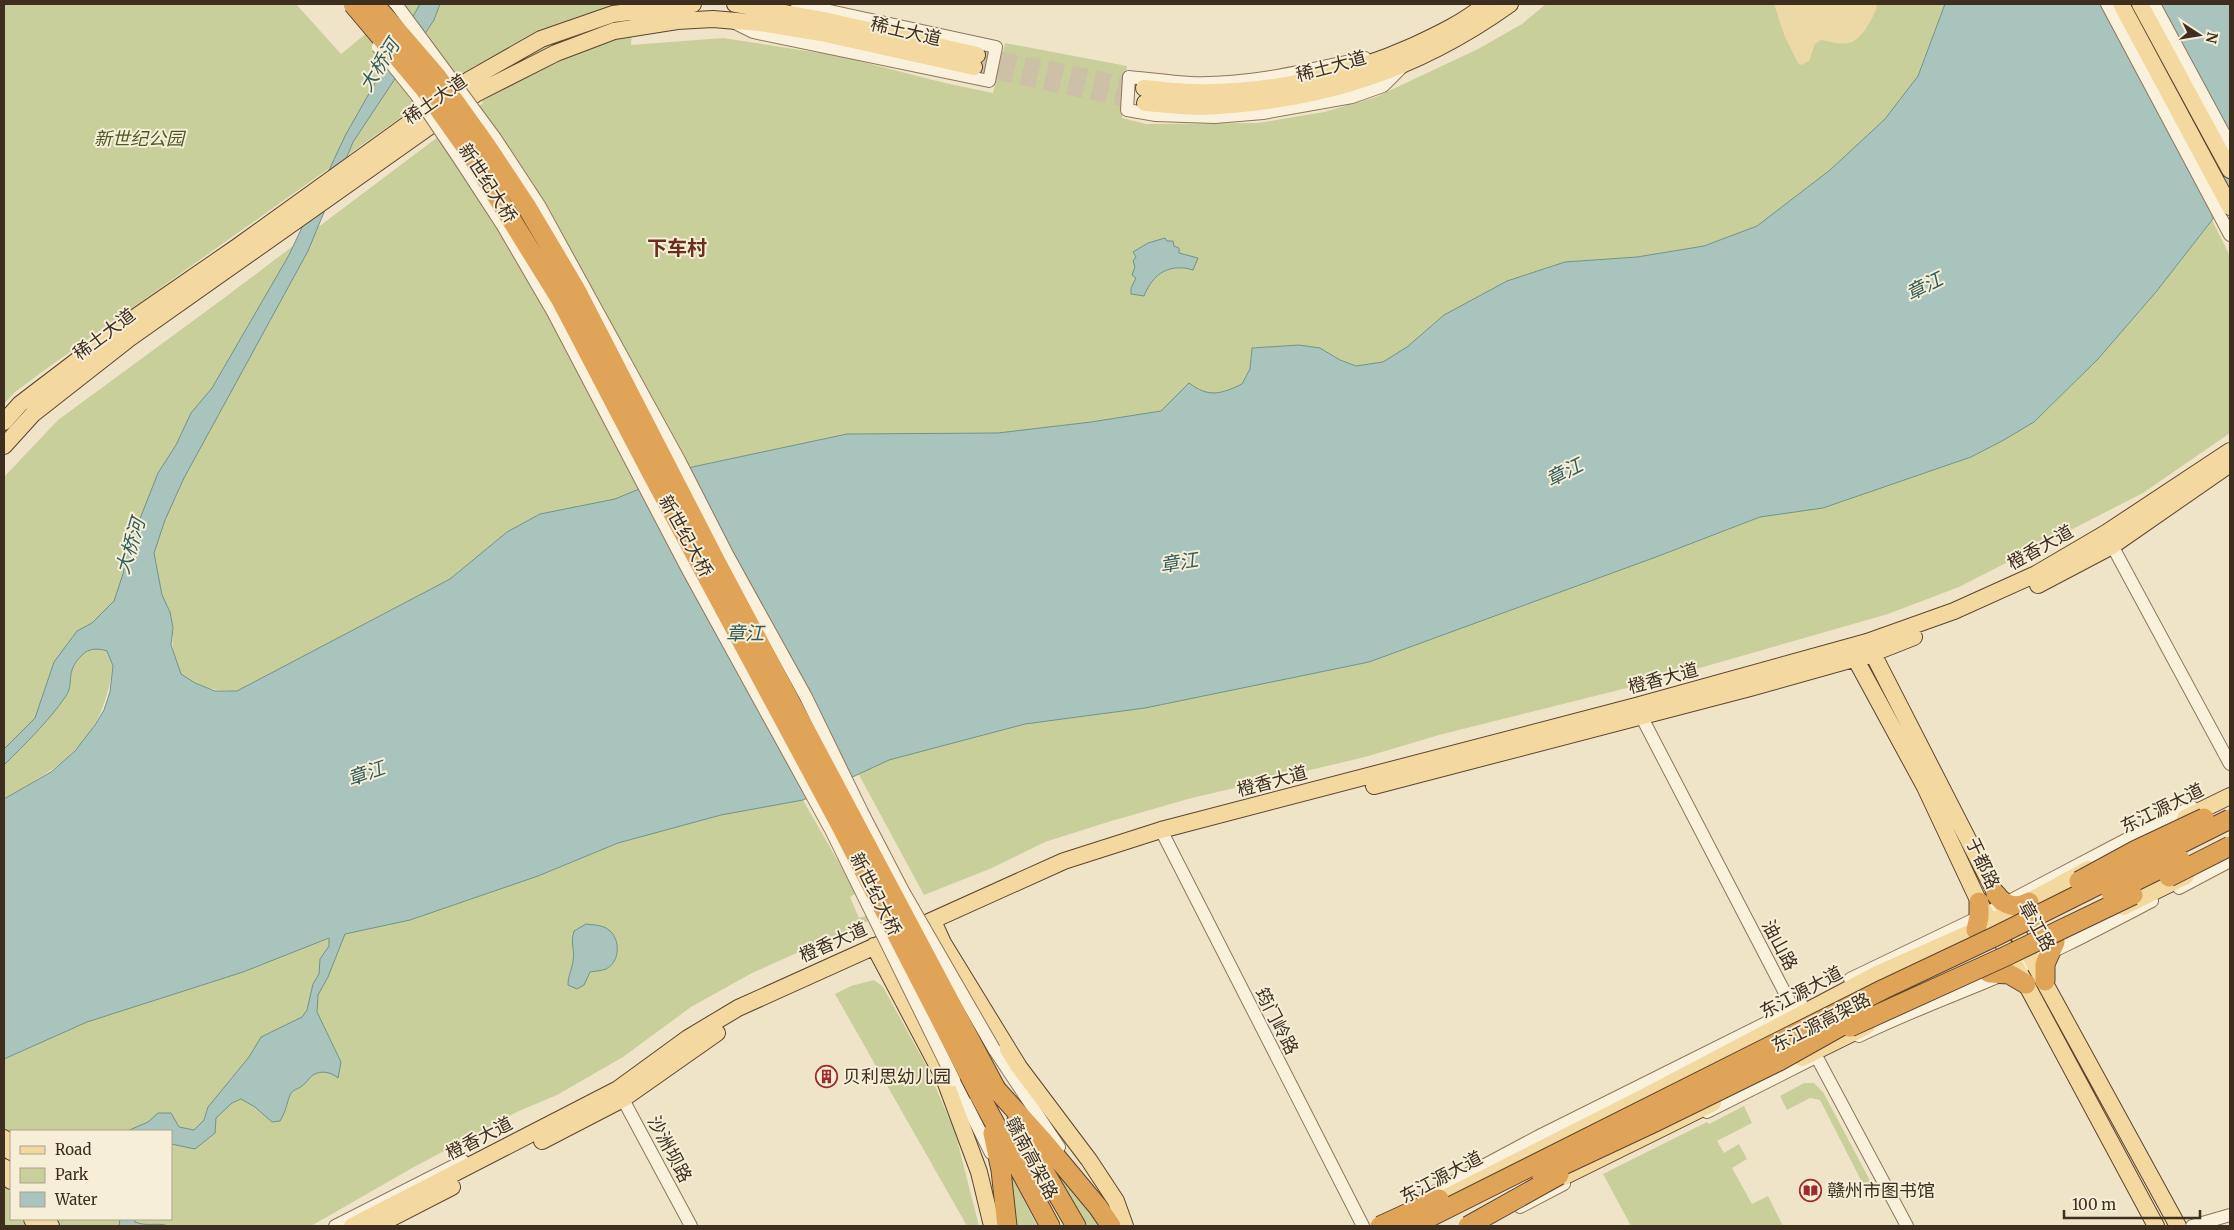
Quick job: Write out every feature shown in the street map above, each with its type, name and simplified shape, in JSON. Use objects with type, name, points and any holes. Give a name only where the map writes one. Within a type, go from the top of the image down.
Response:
[{"type":"highway","name":"新世纪大桥","points":[[352,4],[424,88],[465,145],[561,300],[841,826],[987,1092]]},
{"type":"highway","name":"新世纪大桥","points":[[374,4],[437,77],[480,137],[528,210],[576,290],[987,1092]]},
{"type":"highway","points":[[1774,1055],[1880,982],[1990,930],[2136,850],[2230,806]]},
{"type":"highway","name":"东江源高架路","points":[[1774,1055],[1884,989],[1994,937],[2230,819]]},
{"type":"highway","name":"东江源高架路","points":[[1412,1226],[1653,1115],[2144,877],[2230,833]]},
{"type":"highway","points":[[1774,1055],[2004,957],[2230,846]]},
{"type":"highway","points":[[2044,952],[2045,981]]},
{"type":"highway","points":[[987,1092],[999,1162],[1007,1226]]},
{"type":"highway","points":[[987,1092],[1043,1226]]},
{"type":"highway","points":[[987,1092],[1076,1226]]},
{"type":"highway","points":[[987,1092],[1043,1140],[1111,1226]]},
{"type":"highway","name":"赣南高架路","points":[[987,1092],[1050,1226]]},
{"type":"highway","name":"赣南高架路","points":[[987,1092],[1069,1226]]},
{"type":"highway","points":[[1380,1226],[1541,1151],[1653,1115]]},
{"type":"highway","points":[[1468,1226],[1653,1115]]},
{"type":"highway","name":"东江源高架路","points":[[1440,1226],[1553,1169],[1653,1115]]},
{"type":"main road","name":"稀土大道","points":[[4,422],[20,404],[121,327],[237,247],[469,80],[541,40],[613,14],[654,5],[693,4]]},
{"type":"main road","name":"稀土大道","points":[[4,446],[33,414],[130,338],[477,93],[546,57],[614,31],[677,21],[728,20],[821,33],[975,61],[824,20],[735,4]]},
{"type":"main road","name":"稀土大道","points":[[1144,96],[1200,107],[1255,103],[1316,94],[1375,76],[1486,4]]},
{"type":"main road","points":[[2122,4],[2230,207]]},
{"type":"main road","points":[[2140,4],[2230,170]]},
{"type":"main road","name":"稀土大道","points":[[1401,58],[1444,46],[1504,6]]},
{"type":"main road","name":"橙香大道","points":[[2109,539],[2230,451]]},
{"type":"main road","name":"橙香大道","points":[[352,1226],[379,1222],[620,1094],[736,1020],[876,951],[1067,871],[1163,835],[1639,711],[1869,648],[1968,616],[2041,583],[2230,464]]},
{"type":"main road","name":"章江路","points":[[1869,648],[2010,903],[2044,952]]},
{"type":"main road","name":"于都路","points":[[1852,652],[1925,786],[1981,918],[2007,973],[2156,1226]]},
{"type":"main road","name":"东江源大道","points":[[1392,1226],[1796,1013],[1877,974],[2010,903],[2230,796]]},
{"type":"main road","points":[[1464,1226],[1891,1015],[2007,973],[2230,855]]},
{"type":"main road","points":[[935,926],[943,943],[1019,1067],[1089,1160],[1116,1201],[1126,1226]]},
{"type":"main road","points":[[876,951],[944,1078],[979,1172],[992,1226]]},
{"type":"main road","points":[[2045,981],[2178,1226]]},
{"type":"main road","name":"橙香大道","points":[[379,1222],[533,1133],[620,1094]]},
{"type":"main road","points":[[4,1138],[10,1150]]},
{"type":"main road","points":[[4,1167],[10,1179]]},
{"type":"street","points":[[343,4],[417,96],[450,144],[503,226],[554,312],[688,570],[835,839],[990,1150],[995,1176],[997,1226]]},
{"type":"street","points":[[396,4],[495,138],[539,205],[806,697],[903,891],[994,1048],[1052,1139],[1106,1204],[1119,1226]]},
{"type":"street","points":[[728,20],[753,32],[989,81],[996,47],[797,4]]},
{"type":"street","points":[[2107,4],[2230,235]]},
{"type":"street","points":[[2154,4],[2230,145]]},
{"type":"street","points":[[654,5],[658,24]]},
{"type":"street","points":[[1368,57],[1401,58],[1383,86],[1352,97],[1263,113],[1215,117],[1156,115],[1127,110],[1129,77],[1191,83],[1227,81],[1273,77],[1368,57]]},
{"type":"street","points":[[2109,539],[2230,764]]},
{"type":"street","name":"油山路","points":[[1639,711],[1796,1013],[1815,1054],[1907,1226]]},
{"type":"street","points":[[2010,903],[2131,837],[2230,789]]},
{"type":"street","name":"筠门岭路","points":[[1163,835],[1363,1226]]},
{"type":"street","points":[[2044,952],[2230,861]]},
{"type":"street","points":[[1369,1226],[1541,1135],[1796,1013]]},
{"type":"street","points":[[1482,1226],[1815,1054]]},
{"type":"street","name":"沙洲坝路","points":[[620,1094],[691,1226]]},
{"type":"street","points":[[335,1226],[446,1168],[533,1133]]},
{"type":"street","points":[[2192,1226],[2230,1216]]},
{"type":"green space","name":"新世纪公园","points":[[4,4],[296,4],[341,54],[402,4],[634,4],[631,45],[723,38],[839,56],[993,93],[1005,43],[1127,66],[1122,118],[1146,124],[1258,123],[1324,112],[1376,97],[1478,49],[1522,24],[1546,4],[1945,4],[1918,76],[1885,119],[1830,170],[1757,226],[1704,246],[1637,257],[1565,262],[1507,281],[1444,315],[1407,347],[1383,362],[1356,366],[1340,360],[1320,348],[1299,345],[1252,348],[1250,369],[1242,384],[1221,392],[1209,393],[1189,383],[1161,411],[1091,422],[998,433],[847,434],[692,467],[615,499],[540,514],[507,532],[450,579],[237,691],[199,686],[186,679],[178,669],[174,658],[173,628],[113,666],[108,692],[100,714],[78,748],[46,774],[4,799],[4,477],[58,420],[483,103],[462,74],[53,364],[15,392],[4,404]]},
{"type":"green space","points":[[2212,220],[2230,256],[2230,433],[2143,493],[1959,587],[1888,614],[1651,682],[1439,735],[1365,757],[1188,799],[1108,822],[1045,842],[992,868],[924,895],[858,773],[889,760],[1025,724],[1145,708],[1369,662],[1760,517],[1823,508],[1971,457],[2034,422],[2098,359],[2156,292]]},
{"type":"green space","points":[[803,800],[856,893],[850,897],[859,918],[872,914],[873,919],[752,973],[691,1007],[623,1057],[557,1095],[519,1111],[414,1167],[311,1226],[4,1226],[4,1059],[86,1022],[243,972],[329,937],[410,920],[538,876],[618,843],[721,815]]},
{"type":"green space","points":[[874,980],[883,987],[926,1065],[955,1132],[979,1226],[967,1226],[835,994],[851,986]]},
{"type":"green space","points":[[1804,1083],[1814,1083],[1823,1092],[1874,1188],[1867,1192],[1820,1100],[1810,1098],[1787,1110],[1780,1096]]},
{"type":"green space","points":[[1744,1106],[1752,1123],[1717,1141],[1724,1153],[1739,1144],[1747,1159],[1732,1168],[1752,1204],[1768,1196],[1783,1226],[1631,1226],[1603,1174],[1707,1122],[1709,1124]]},
{"type":"green space","points":[[1048,1157],[1103,1226],[1086,1226]]},
{"type":"green space","points":[[1003,1160],[1037,1226],[1013,1226]]},
{"type":"sand","points":[[1774,4],[1877,4],[1875,13],[1858,38],[1843,44],[1821,40],[1815,44],[1809,61],[1801,65],[1798,63],[1785,37]]},
{"type":"water","name":"章江","points":[[420,4],[440,4],[434,20],[353,142],[308,251],[184,478],[165,520],[154,553],[162,595],[170,612],[173,628],[171,645],[181,674],[195,683],[215,691],[237,691],[450,579],[507,532],[540,514],[615,499],[692,467],[847,434],[998,433],[1091,422],[1161,411],[1189,383],[1209,393],[1221,392],[1242,384],[1250,369],[1252,348],[1299,345],[1320,348],[1340,360],[1356,366],[1383,362],[1407,347],[1444,315],[1507,281],[1565,262],[1637,257],[1704,246],[1757,226],[1830,170],[1885,119],[1918,76],[1945,4],[2230,4],[2230,192],[2212,220],[2156,292],[2098,359],[2034,422],[2002,441],[1971,457],[1823,508],[1760,517],[1369,662],[1145,708],[1025,724],[889,760],[803,800],[721,815],[618,843],[538,876],[410,920],[345,934],[328,977],[318,995],[317,1012],[341,1062],[338,1078],[326,1072],[316,1073],[311,1076],[303,1085],[291,1093],[280,1121],[272,1122],[255,1107],[241,1099],[232,1103],[216,1118],[215,1133],[195,1149],[172,1144],[172,1130],[129,1130],[148,1122],[158,1113],[171,1113],[179,1127],[194,1130],[204,1120],[208,1107],[249,1057],[261,1037],[302,1017],[307,1010],[313,984],[319,974],[320,959],[329,946],[329,938],[243,972],[87,1022],[4,1059],[4,799],[51,772],[75,751],[95,725],[104,710],[110,692],[113,666],[107,651],[94,649],[82,655],[73,667],[69,691],[59,706],[4,765],[4,749],[35,718],[54,662],[77,631],[92,623],[114,601],[123,574],[128,549],[158,473],[176,445],[191,413],[212,388],[289,255],[346,134]]},
{"type":"water","points":[[1165,238],[1167,241],[1173,241],[1174,246],[1179,248],[1179,253],[1198,258],[1193,270],[1185,268],[1170,269],[1152,281],[1144,296],[1131,294],[1131,288],[1136,278],[1132,275],[1135,267],[1133,261],[1136,257],[1133,252],[1148,243]]},
{"type":"water","points":[[586,924],[607,928],[616,939],[617,951],[611,966],[604,970],[590,972],[584,985],[577,989],[568,985],[573,957],[572,943],[574,931]]},
{"type":"water","points":[[120,1220],[134,1220],[139,1223],[169,1226],[119,1226]]},
{"type":"tunnel","points":[[977,55],[1144,88]]},
{"type":"tunnel","points":[[974,67],[1145,103]]},
{"type":"place","name":"贝利思幼儿园","points":[[827,1076]]},
{"type":"place","name":"赣州市图书馆","points":[[1811,1190]]},
{"type":"district","name":"下车村","points":[[677,247]]},
{"type":"water label","name":"大桥河","points":[[379,65]]},
{"type":"water label","name":"大桥河","points":[[130,546]]}]
